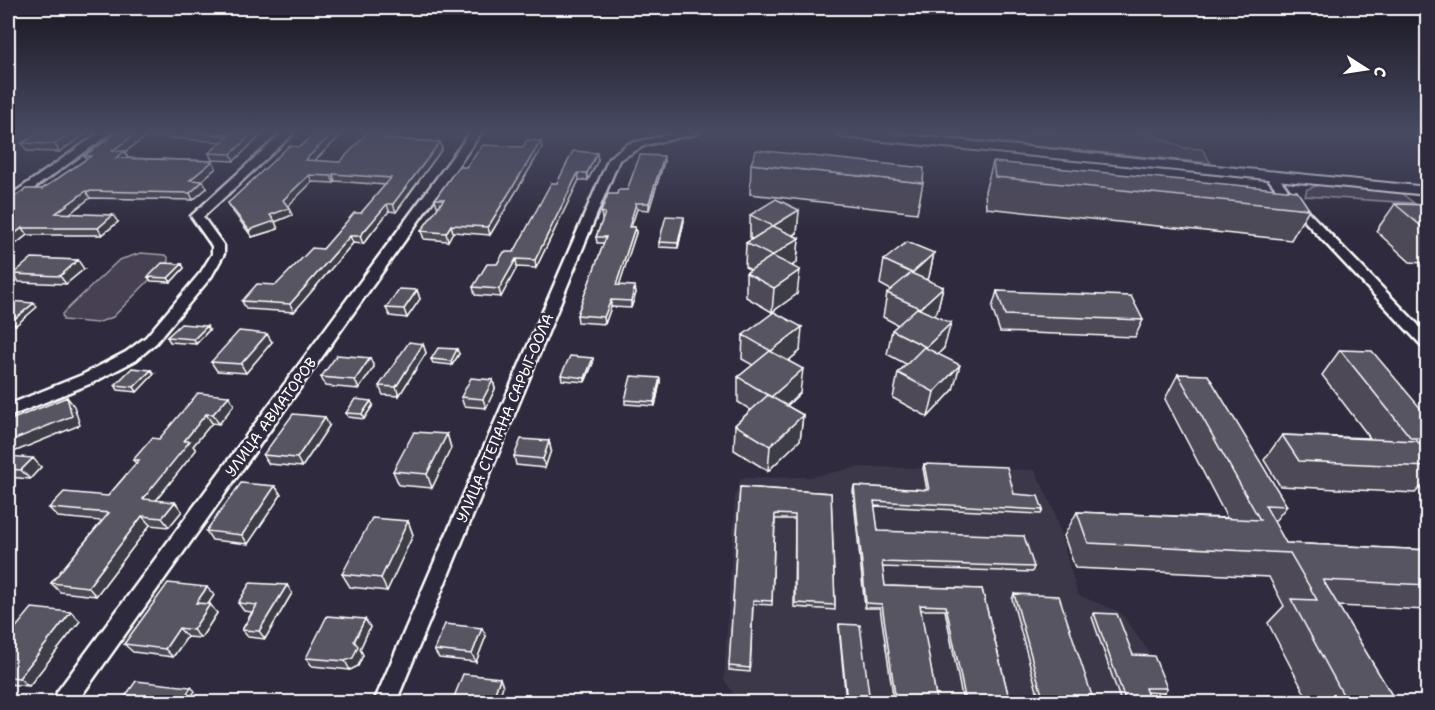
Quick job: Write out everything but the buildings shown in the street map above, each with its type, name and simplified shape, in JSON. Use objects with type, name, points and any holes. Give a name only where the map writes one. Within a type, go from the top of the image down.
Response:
[{"type":"main road","points":[[1171,166],[1428,191]]},
{"type":"street","points":[[8,202],[60,166]]},
{"type":"street","points":[[8,411],[87,379],[131,356],[151,340],[206,274],[218,254],[218,246],[197,216],[254,166]]},
{"type":"street","name":"УЛИЦА АВИАТОРОВ","points":[[65,700],[452,166]]},
{"type":"street","name":"УЛИЦА СТЕПАНА САРЫГ-ООЛА","points":[[385,702],[611,166]]},
{"type":"street","points":[[1272,176],[1288,196],[1428,344]]},
{"type":"shaded area","points":[[1319,185],[1401,193],[1414,203],[1305,196],[1307,189]]},
{"type":"shaded area","points":[[141,253],[165,255],[168,261],[113,317],[97,323],[63,320],[62,314],[119,260]]},
{"type":"shaded area","points":[[859,467],[1035,470],[1053,508],[1078,595],[1120,612],[1154,659],[1170,702],[738,702],[724,679],[735,496],[741,478],[811,477]]}]
